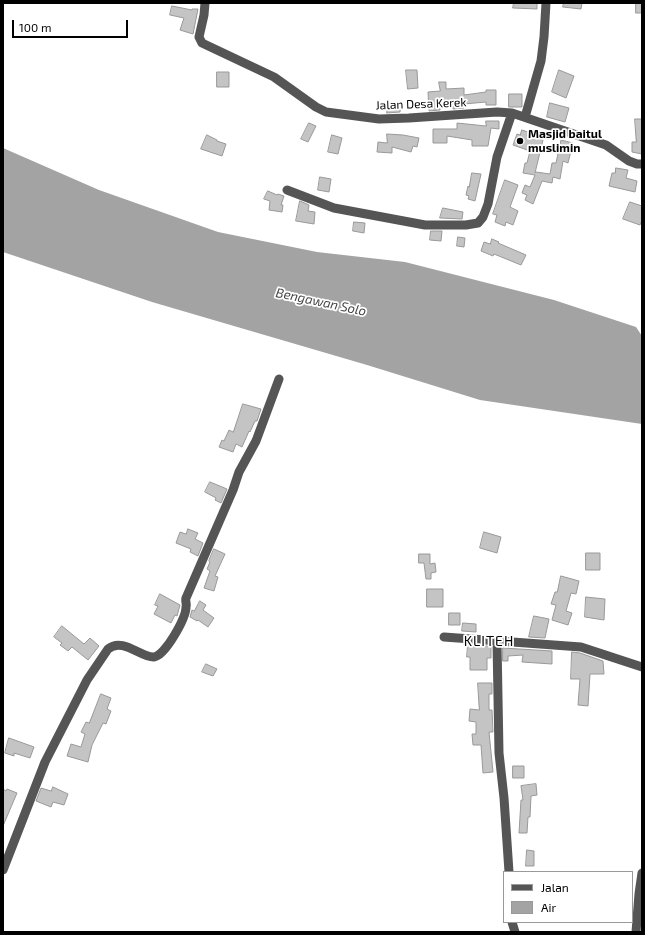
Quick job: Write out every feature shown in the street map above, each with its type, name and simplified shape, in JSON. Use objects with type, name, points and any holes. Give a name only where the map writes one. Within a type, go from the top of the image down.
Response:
[{"type":"street","name":"Jalan Desa Kerek","points":[[205,3],[199,37],[202,43],[274,77],[320,110],[379,119],[497,112],[512,114],[525,117],[606,145],[630,161],[636,164],[642,164]]},
{"type":"street","points":[[525,117],[541,61],[546,3]]},
{"type":"street","points":[[287,190],[334,208],[425,225],[466,225],[478,223],[484,218],[497,157],[512,114]]},
{"type":"street","points":[[3,870],[45,762],[87,680],[108,649],[113,646],[124,646],[150,657],[155,657],[161,654],[173,637],[186,608],[186,597],[233,490],[239,472],[256,441],[279,379]]},
{"type":"street","points":[[444,637],[496,642],[581,647],[642,667]]},
{"type":"street","points":[[496,642],[499,753],[504,798],[508,871]]},
{"type":"street","points":[[636,932],[642,873]]},
{"type":"water","name":"Bengawan Solo","points":[[3,148],[99,190],[218,232],[317,252],[405,262],[554,300],[636,327],[642,336],[642,424],[480,400],[152,302],[3,252]]},
{"type":"building","points":[[514,3],[537,3],[537,9],[513,8]]},
{"type":"building","points":[[564,3],[582,3],[581,9],[563,7]]},
{"type":"building","points":[[636,3],[642,3],[642,13],[636,13]]},
{"type":"building","points":[[172,6],[192,10],[198,9],[193,34],[180,30],[184,18],[170,15]]},
{"type":"building","points":[[406,70],[417,70],[418,88],[408,89]]},
{"type":"building","points":[[559,70],[574,76],[566,98],[552,92]]},
{"type":"building","points":[[217,72],[229,72],[229,87],[217,87]]},
{"type":"building","points":[[439,82],[446,82],[446,89],[464,88],[464,95],[486,92],[486,90],[496,90],[496,105],[486,105],[486,102],[464,104],[464,108],[453,109],[453,104],[440,105],[440,110],[429,111],[428,92],[440,91]]},
{"type":"building","points":[[509,94],[522,94],[522,107],[509,107]]},
{"type":"building","points":[[388,103],[401,104],[400,112],[387,113]]},
{"type":"building","points":[[550,103],[569,108],[565,122],[547,117]]},
{"type":"building","points":[[635,119],[642,119],[642,154],[632,152],[632,142],[636,142]]},
{"type":"building","points":[[486,121],[499,121],[499,129],[491,128],[488,146],[472,146],[472,140],[447,136],[447,143],[433,143],[433,129],[457,129],[457,123],[486,126]]},
{"type":"building","points":[[309,123],[316,126],[308,142],[301,139]]},
{"type":"building","points":[[522,130],[528,132],[527,136],[543,140],[535,173],[550,174],[552,163],[556,163],[561,140],[573,143],[568,163],[563,161],[560,179],[553,177],[552,183],[542,181],[533,204],[525,200],[527,195],[522,193],[525,185],[530,187],[535,175],[523,173],[530,151],[513,145],[517,134],[520,135]]},
{"type":"building","points":[[387,134],[419,138],[417,147],[413,146],[411,152],[392,147],[392,153],[377,152],[378,142],[387,143]]},
{"type":"building","points":[[207,135],[226,144],[222,156],[201,149]]},
{"type":"building","points":[[332,135],[342,138],[338,154],[328,152]]},
{"type":"building","points":[[616,168],[628,170],[626,178],[637,181],[635,192],[609,186],[612,173],[615,173]]},
{"type":"building","points":[[472,173],[481,174],[475,201],[468,199],[469,196],[466,195]]},
{"type":"building","points":[[320,177],[331,179],[329,192],[318,190]]},
{"type":"building","points":[[505,180],[518,185],[510,207],[518,211],[513,225],[506,222],[505,226],[495,222],[497,215],[493,214]]},
{"type":"building","points":[[268,191],[284,196],[281,205],[283,205],[282,212],[269,210],[270,201],[264,199]]},
{"type":"building","points":[[300,201],[309,205],[308,211],[315,212],[314,224],[296,221]]},
{"type":"building","points":[[630,202],[642,206],[642,220],[640,225],[623,219]]},
{"type":"building","points":[[443,208],[463,212],[462,219],[440,218]]},
{"type":"building","points":[[354,222],[365,223],[364,233],[353,231]]},
{"type":"building","points":[[431,231],[442,231],[441,241],[430,240]]},
{"type":"building","points":[[458,237],[465,238],[464,247],[457,246]]},
{"type":"building","points":[[492,239],[526,255],[521,265],[494,254],[493,256],[481,251],[484,242],[490,244]]},
{"type":"building","points":[[243,404],[261,409],[257,421],[255,421],[250,432],[249,431],[242,447],[236,444],[233,452],[219,447],[222,440],[224,441],[229,430],[233,432]]},
{"type":"building","points":[[210,482],[227,489],[221,503],[215,500],[216,498],[205,492]]},
{"type":"building","points":[[188,529],[198,533],[195,539],[203,543],[198,556],[190,552],[191,549],[176,543],[180,532],[186,534]]},
{"type":"building","points":[[484,532],[501,537],[497,553],[480,548]]},
{"type":"building","points":[[214,549],[225,554],[215,576],[218,577],[214,591],[204,588],[210,571],[207,569],[210,562],[209,561]]},
{"type":"building","points":[[586,553],[600,553],[600,570],[586,570]]},
{"type":"building","points":[[419,554],[430,554],[430,564],[435,563],[436,572],[431,573],[431,579],[426,579],[424,563],[419,563]]},
{"type":"building","points":[[561,576],[579,581],[576,594],[571,593],[566,611],[572,613],[568,625],[552,620],[556,605],[551,604],[555,592],[557,592]]},
{"type":"building","points":[[427,589],[443,589],[443,607],[427,607]]},
{"type":"building","points":[[160,594],[180,605],[177,616],[175,615],[171,623],[154,614],[158,606],[155,605]]},
{"type":"building","points":[[586,597],[605,599],[604,620],[585,617]]},
{"type":"building","points":[[200,601],[206,605],[203,610],[214,618],[208,627],[198,620],[197,621],[190,617],[192,610],[194,611]]},
{"type":"building","points":[[449,613],[460,613],[460,625],[449,625]]},
{"type":"building","points":[[534,616],[549,619],[545,638],[529,637]]},
{"type":"building","points":[[463,623],[476,624],[476,632],[462,631]]},
{"type":"building","points":[[62,626],[84,644],[90,638],[99,646],[88,660],[72,647],[68,651],[60,645],[62,643],[54,637]]},
{"type":"building","points":[[468,645],[491,646],[491,658],[487,658],[487,670],[470,670],[470,657],[467,657]]},
{"type":"building","points":[[503,648],[552,651],[552,664],[522,662],[523,655],[508,656],[508,661],[503,661]]},
{"type":"building","points":[[572,652],[580,653],[603,661],[604,674],[590,674],[588,706],[578,705],[580,679],[571,679]]},
{"type":"building","points":[[206,664],[217,669],[213,676],[202,672]]},
{"type":"building","points":[[478,683],[492,683],[492,694],[489,694],[489,710],[492,710],[493,732],[489,732],[493,772],[483,773],[481,745],[473,745],[472,734],[476,734],[476,722],[469,721],[470,709],[479,710]]},
{"type":"building","points":[[101,694],[111,698],[107,709],[111,711],[106,724],[103,723],[92,745],[88,762],[67,756],[71,744],[81,747],[85,734],[81,732],[86,722],[89,723]]},
{"type":"building","points":[[9,738],[34,747],[30,758],[14,753],[14,756],[5,753]]},
{"type":"building","points":[[513,766],[524,766],[524,778],[513,778]]},
{"type":"building","points":[[536,784],[537,795],[531,796],[530,817],[528,817],[527,833],[519,833],[521,800],[523,800],[521,786]]},
{"type":"building","points":[[53,787],[68,794],[64,805],[53,802],[51,807],[36,801],[41,788],[51,791]]},
{"type":"building","points":[[3,789],[17,793],[3,826]]},
{"type":"building","points":[[527,850],[534,851],[534,866],[526,866]]},
{"type":"place","name":"Masjid baitul muslimin","points":[[520,141]]},
{"type":"district","name":"KLITEH","points":[[489,641]]}]
